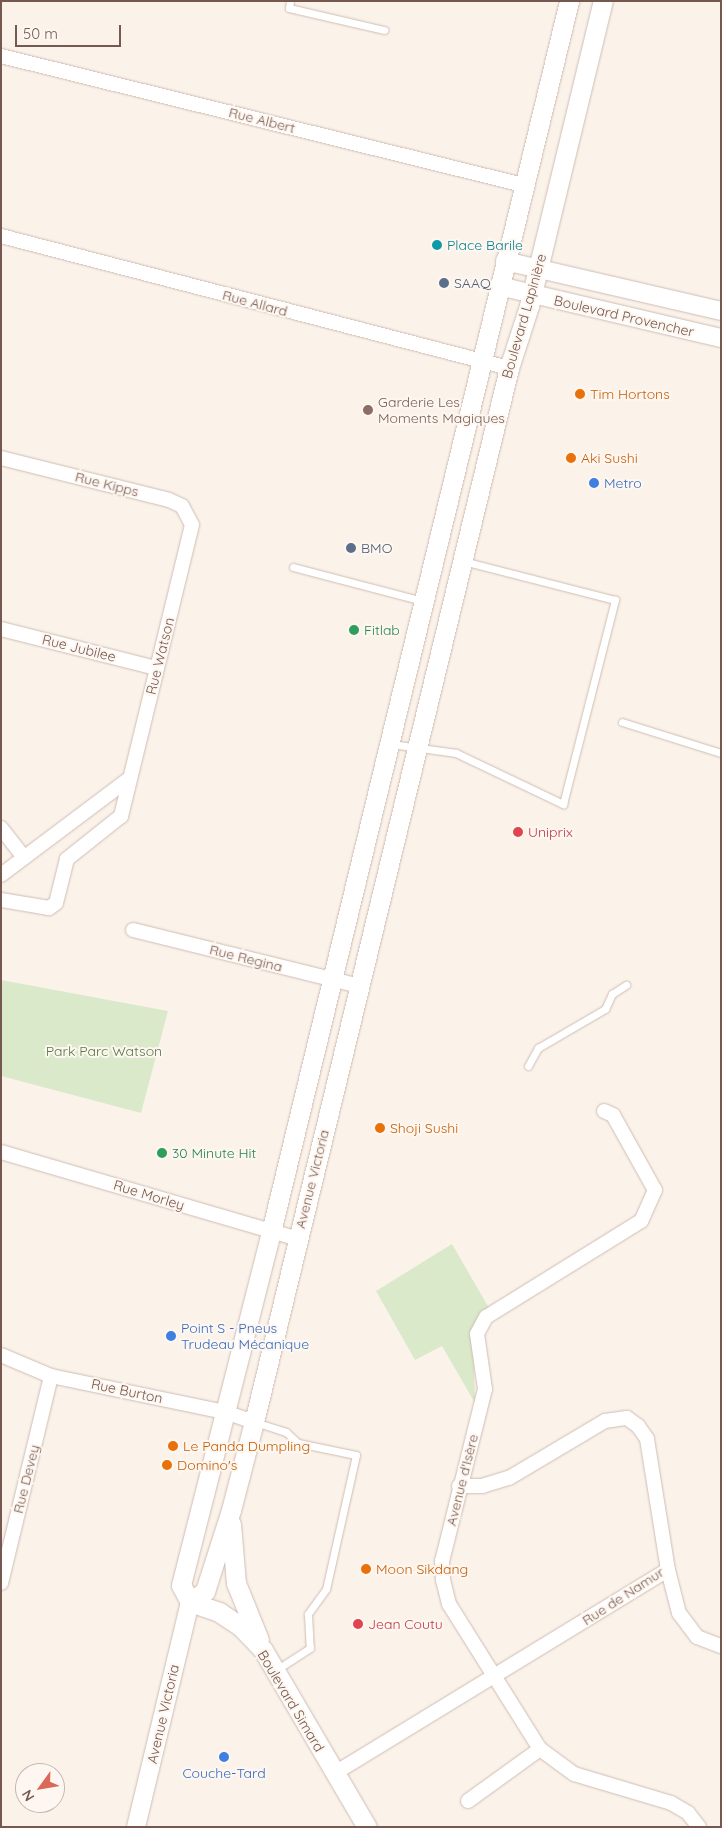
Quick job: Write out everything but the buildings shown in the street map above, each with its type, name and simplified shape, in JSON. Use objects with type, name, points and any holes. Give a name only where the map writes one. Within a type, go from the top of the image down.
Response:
[{"type":"main road","points":[[388,743],[568,1]]},
{"type":"main road","name":"Boulevard Lapinière","points":[[417,747],[509,368],[532,294],[604,1]]},
{"type":"main road","name":"Avenue Victoria","points":[[388,743],[271,1232],[181,1585],[190,1602],[204,1591],[231,1510],[254,1422],[417,747]]},
{"type":"main road","points":[[231,1510],[232,1557],[236,1583],[263,1650]]},
{"type":"main road","name":"Boulevard Simard","points":[[190,1602],[219,1612],[240,1626],[263,1650],[367,1827]]},
{"type":"street","name":"Rue Albert","points":[[1,56],[523,185]]},
{"type":"street","name":"Rue Allard","points":[[1,236],[509,368]]},
{"type":"street","name":"Boulevard Provencher","points":[[505,261],[721,311]]},
{"type":"street","name":"Boulevard Provencher","points":[[499,286],[721,338]]},
{"type":"street","name":"Rue Kipps","points":[[1,458],[169,500],[182,506],[190,516],[190,532]]},
{"type":"street","name":"Rue Watson","points":[[1,900],[41,909],[49,908],[56,902],[67,859],[121,816],[190,532]]},
{"type":"street","name":"Rue Jubilee","points":[[1,629],[156,668]]},
{"type":"street","points":[[1,876],[129,779]]},
{"type":"street","points":[[1,828],[24,857]]},
{"type":"street","name":"Rue Regina","points":[[133,930],[359,986]]},
{"type":"street","name":"Avenue d'Isère","points":[[604,1111],[613,1115],[655,1190],[641,1221],[486,1317],[477,1334],[485,1389],[459,1486],[442,1561],[443,1580],[449,1604],[493,1677],[540,1749],[574,1774],[670,1803],[688,1813],[699,1827]]},
{"type":"street","name":"Rue Morley","points":[[1,1152],[298,1239]]},
{"type":"street","name":"Rue Burton","points":[[1,1355],[51,1376],[225,1412],[254,1422]]},
{"type":"street","name":"Rue Devey","points":[[1,1583],[51,1376]]},
{"type":"street","name":"Rue de Namur","points":[[335,1773],[668,1570],[646,1440],[638,1426],[627,1418],[605,1421],[509,1478],[482,1486],[459,1486]]},
{"type":"street","points":[[668,1570],[679,1613],[690,1629],[697,1637],[721,1646]]},
{"type":"street","name":"Avenue Victoria","points":[[136,1827],[190,1602]]},
{"type":"street","points":[[468,1801],[540,1749]]},
{"type":"lane","points":[[290,1],[289,8],[384,30]]},
{"type":"lane","points":[[388,743],[456,753],[563,804],[615,600],[462,561]]},
{"type":"lane","points":[[293,568],[423,601]]},
{"type":"lane","points":[[622,722],[721,753]]},
{"type":"lane","points":[[528,1066],[538,1048],[605,1009],[612,994],[626,985]]},
{"type":"lane","points":[[254,1422],[286,1432],[298,1443],[356,1455],[326,1589],[308,1614],[310,1648],[275,1671]]},
{"type":"green space","name":"Park Parc Watson","points":[[1,980],[168,1011],[141,1113],[1,1076]]},
{"type":"green space","points":[[452,1244],[489,1308],[473,1336],[475,1403],[442,1346],[415,1360],[376,1291]]},
{"type":"place","name":"Place Barile","points":[[437,245]]},
{"type":"place","name":"SAAQ","points":[[444,283]]},
{"type":"place","name":"Tim Hortons","points":[[580,394]]},
{"type":"place","name":"Garderie Les Moments Magiques","points":[[368,410]]},
{"type":"place","name":"Aki Sushi","points":[[571,458]]},
{"type":"place","name":"Metro","points":[[594,483]]},
{"type":"place","name":"BMO","points":[[351,548]]},
{"type":"place","name":"Fitlab","points":[[354,630]]},
{"type":"place","name":"Uniprix","points":[[518,832]]},
{"type":"place","name":"Shoji Sushi","points":[[380,1128]]},
{"type":"place","name":"30 Minute Hit","points":[[162,1153]]},
{"type":"place","name":"Point S - Pneus Trudeau Mécanique","points":[[171,1336]]},
{"type":"place","name":"Le Panda Dumpling","points":[[173,1446]]},
{"type":"place","name":"Domino's","points":[[167,1465]]},
{"type":"place","name":"Moon Sikdang","points":[[366,1569]]},
{"type":"place","name":"Jean Coutu","points":[[358,1624]]},
{"type":"place","name":"Couche-Tard","points":[[224,1757]]}]
